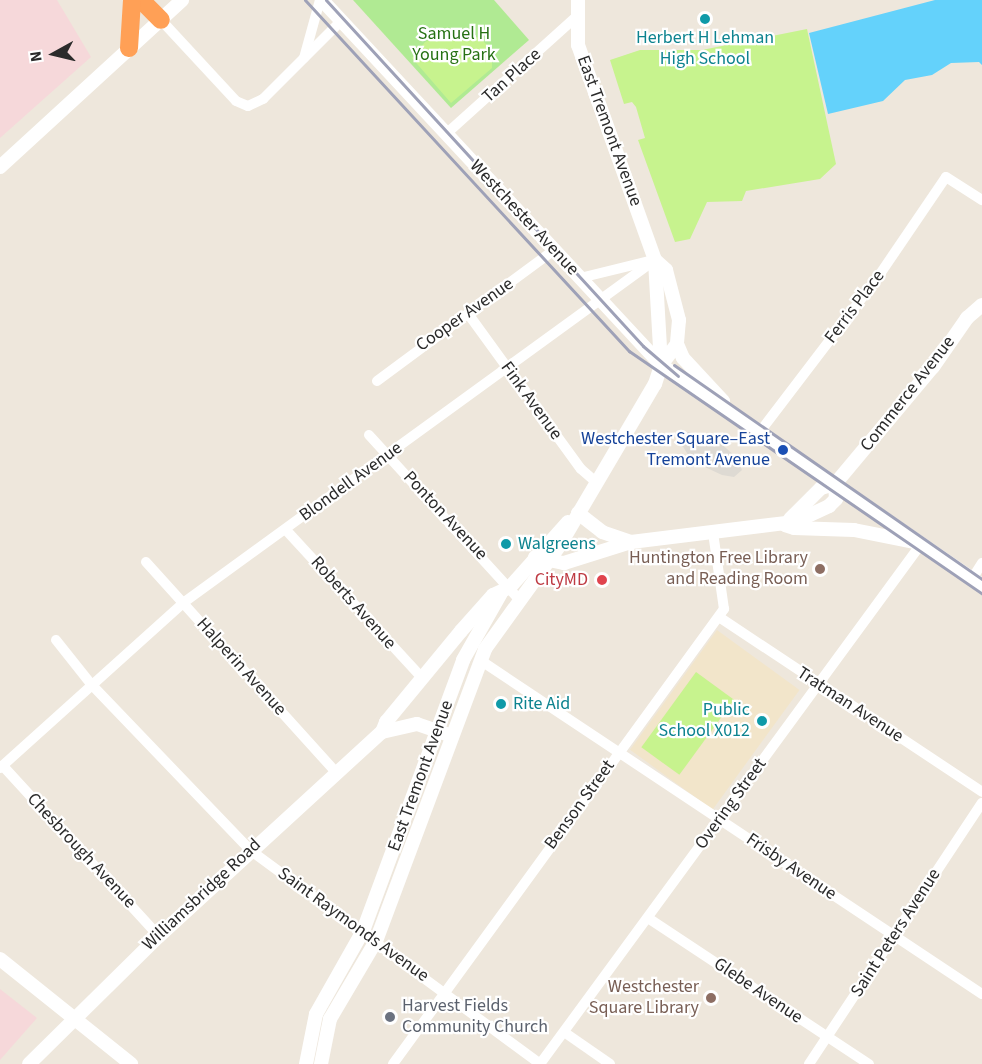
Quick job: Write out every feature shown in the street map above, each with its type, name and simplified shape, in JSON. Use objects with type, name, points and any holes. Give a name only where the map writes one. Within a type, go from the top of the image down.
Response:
[{"type":"highway","points":[[129,48],[132,0]]},
{"type":"highway","points":[[141,0],[161,20]]},
{"type":"main road","points":[[0,167],[182,0]]},
{"type":"main road","name":"Westchester Avenue","points":[[321,0],[661,365],[977,583]]},
{"type":"main road","name":"East Tremont Avenue","points":[[578,0],[580,52],[655,260],[661,365]]},
{"type":"main road","name":"East Tremont Avenue","points":[[655,260],[666,270],[677,301],[677,344]]},
{"type":"main road","name":"Commerce Avenue","points":[[835,484],[933,367],[967,318],[982,305]]},
{"type":"main road","points":[[677,344],[661,365],[655,384],[579,513],[542,559],[564,563],[631,542],[783,524],[829,506],[836,499],[835,484],[821,488],[783,524]]},
{"type":"main road","name":"Westchester Avenue","points":[[677,344],[683,358],[741,420]]},
{"type":"main road","points":[[804,464],[814,496]]},
{"type":"main road","points":[[579,513],[602,532],[631,542]]},
{"type":"main road","points":[[783,524],[794,528],[854,530],[921,544]]},
{"type":"main road","name":"East Tremont Avenue","points":[[307,1060],[316,1014],[363,931],[471,641],[505,590],[542,559]]},
{"type":"main road","name":"East Tremont Avenue","points":[[321,1064],[330,1019],[376,941],[480,660],[495,630],[519,599],[542,559]]},
{"type":"main road","name":"Williamsbridge Road","points":[[29,1064],[250,850],[382,732],[386,722],[421,677],[493,595],[505,590]]},
{"type":"main road","name":"Williamsbridge Road","points":[[382,732],[417,724],[451,736]]},
{"type":"main road","points":[[0,959],[131,1064]]},
{"type":"street","points":[[303,61],[321,0]]},
{"type":"street","name":"Tan Place","points":[[446,134],[577,16]]},
{"type":"street","points":[[161,20],[236,101],[248,106],[263,99],[341,21]]},
{"type":"street","name":"Ferris Place","points":[[759,433],[880,274],[946,177],[982,200]]},
{"type":"street","name":"Cooper Avenue","points":[[377,381],[457,319],[470,315],[554,250]]},
{"type":"street","points":[[580,278],[655,260]]},
{"type":"street","name":"Blondell Avenue","points":[[1,767],[183,603],[655,260]]},
{"type":"street","name":"Fink Avenue","points":[[470,315],[581,469],[597,483]]},
{"type":"street","name":"Ponton Avenue","points":[[369,435],[505,590],[519,599]]},
{"type":"street","name":"Roberts Avenue","points":[[286,530],[421,677]]},
{"type":"street","points":[[713,533],[724,609],[719,617]]},
{"type":"street","name":"Overing Street","points":[[540,1064],[921,544]]},
{"type":"street","name":"Halperin Avenue","points":[[146,562],[336,772]]},
{"type":"street","points":[[977,583],[982,563]]},
{"type":"street","name":"Tratman Avenue","points":[[719,617],[982,792]]},
{"type":"street","name":"Benson Street","points":[[393,1064],[719,617]]},
{"type":"street","name":"Saint Raymonds Avenue","points":[[56,640],[92,684],[250,850],[363,931],[540,1064]]},
{"type":"street","name":"Frisby Avenue","points":[[480,660],[982,994]]},
{"type":"street","name":"Chesbrough Avenue","points":[[1,767],[159,936]]},
{"type":"street","name":"Saint Peters Avenue","points":[[809,1064],[982,803]]},
{"type":"street","name":"Glebe Avenue","points":[[648,918],[868,1064]]},
{"type":"street","points":[[564,1032],[610,1064]]},
{"type":"shaded area","points":[[0,0],[57,0],[91,57],[0,138]]},
{"type":"shaded area","points":[[689,432],[718,441],[736,457],[742,470],[734,477],[722,475],[692,461],[680,442],[683,434]]},
{"type":"shaded area","points":[[717,630],[800,690],[713,810],[630,750]]},
{"type":"shaded area","points":[[0,989],[37,1018],[0,1060]]},
{"type":"green space","name":"Samuel H Young Park","points":[[353,0],[494,0],[529,40],[451,108]]},
{"type":"green space","points":[[807,29],[836,164],[820,179],[746,191],[742,201],[707,202],[690,239],[675,242],[638,140],[645,138],[636,107],[632,102],[624,104],[610,60],[640,50],[702,50]]},
{"type":"green space","points":[[465,32],[481,39],[492,50],[492,68],[451,103],[412,58],[425,42],[441,35]]},
{"type":"green space","points":[[696,672],[734,700],[679,775],[641,747]]},
{"type":"water","points":[[935,0],[982,0],[982,65],[979,62],[951,63],[932,75],[905,80],[883,101],[828,114],[809,33]]},
{"type":"railway","points":[[305,0],[629,351],[982,594]]},
{"type":"railway","points":[[326,0],[643,346],[678,376]]},
{"type":"railway","points":[[674,365],[982,579]]},
{"type":"place","name":"Herbert H Lehman High School","points":[[705,19]]},
{"type":"place","name":"Westchester Square–East Tremont Avenue","points":[[783,450]]},
{"type":"place","name":"Walgreens","points":[[506,544]]},
{"type":"place","name":"Huntington Free Library and Reading Room","points":[[820,569]]},
{"type":"place","name":"CityMD","points":[[602,580]]},
{"type":"place","name":"Rite Aid","points":[[501,704]]},
{"type":"place","name":"Public School X012","points":[[762,721]]},
{"type":"place","name":"Westchester Square Library","points":[[711,998]]},
{"type":"place","name":"Harvest Fields Community Church","points":[[390,1017]]}]
